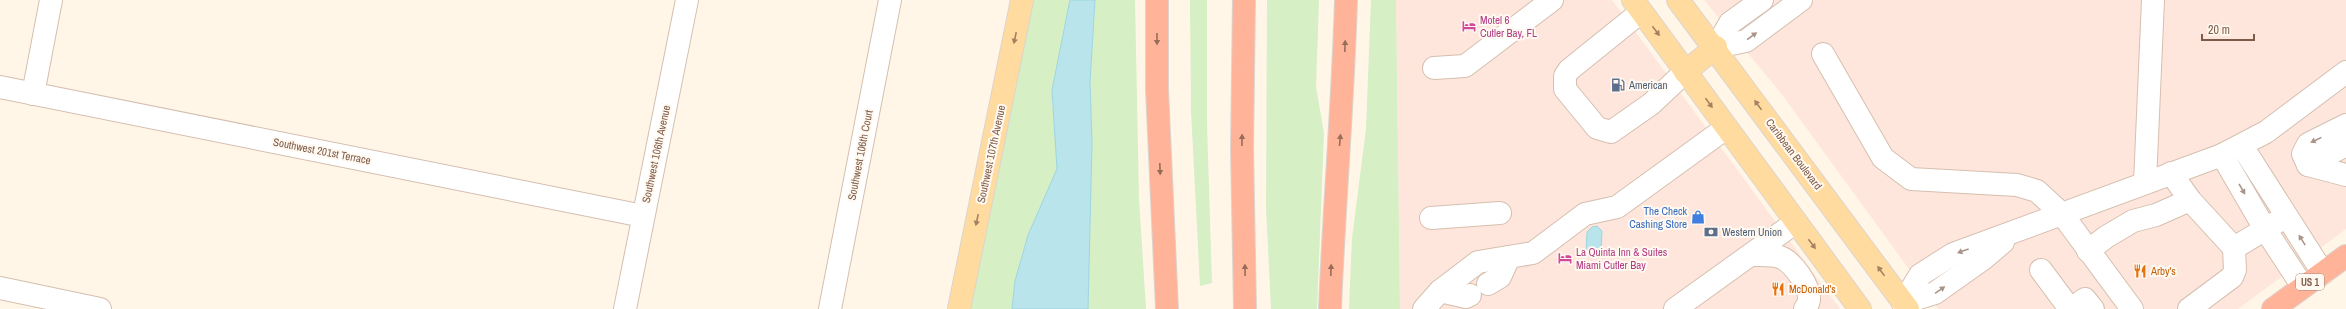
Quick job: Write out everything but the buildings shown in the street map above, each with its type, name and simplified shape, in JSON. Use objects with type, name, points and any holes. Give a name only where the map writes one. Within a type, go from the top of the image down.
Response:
[{"type":"highway","points":[[1157,0],[1157,89],[1167,309]]},
{"type":"highway","points":[[1244,0],[1242,148],[1245,309]]},
{"type":"highway","points":[[1330,309],[1333,233],[1344,90],[1346,0]]},
{"type":"highway","name":"US 1","points":[[2273,309],[2346,256]]},
{"type":"main road","name":"Southwest 107th Avenue","points":[[959,309],[1022,0]]},
{"type":"main road","name":"Caribbean Boulevard","points":[[1678,0],[1716,47],[1902,307]]},
{"type":"main road","points":[[1637,6],[1860,309]]},
{"type":"main road","points":[[1685,72],[1716,47]]},
{"type":"street","points":[[33,94],[51,0]]},
{"type":"street","name":"Southwest 106th Avenue","points":[[625,309],[687,0]]},
{"type":"street","name":"Southwest 106th Court","points":[[830,309],[890,0]]},
{"type":"street","points":[[1434,68],[1465,66],[1552,0]]},
{"type":"street","points":[[1716,47],[1730,23],[1762,0]]},
{"type":"street","points":[[1716,47],[1746,41],[1801,0]]},
{"type":"street","points":[[2145,183],[2153,0]]},
{"type":"street","points":[[1637,6],[1569,70],[1565,76],[1565,89],[1597,128],[1611,132],[1652,104],[1685,72]]},
{"type":"street","points":[[1823,54],[1883,158],[1911,179],[2017,185],[2037,191],[2062,214],[2132,309]]},
{"type":"street","points":[[1902,307],[1920,275],[1953,254],[2222,155],[2242,146],[2266,132],[2346,72]]},
{"type":"street","name":"Southwest 201st Terrace","points":[[0,87],[643,216]]},
{"type":"street","points":[[2308,165],[2303,154],[2308,144],[2346,125]]},
{"type":"street","points":[[1424,309],[1440,291],[1478,262],[1533,254],[1586,214],[1617,207],[1726,128]]},
{"type":"street","points":[[2308,165],[2346,145]]},
{"type":"street","points":[[2242,146],[2323,273]]},
{"type":"street","points":[[2308,165],[2346,154]]},
{"type":"street","points":[[2222,155],[2265,229],[2303,287]]},
{"type":"street","points":[[2308,165],[2346,161]]},
{"type":"street","points":[[2308,165],[2346,167]]},
{"type":"street","points":[[2308,165],[2346,171]]},
{"type":"street","points":[[2308,165],[2346,175]]},
{"type":"street","points":[[2171,173],[2190,200],[2234,248],[2235,262],[2232,277],[2189,309]]},
{"type":"street","points":[[2088,251],[2106,237],[2133,221],[2156,215],[2190,200]]},
{"type":"street","points":[[1431,218],[1500,213]]},
{"type":"street","points":[[2234,248],[2287,216]]},
{"type":"street","points":[[2133,221],[2129,230],[2112,245],[2107,262],[2110,271],[2140,309]]},
{"type":"street","points":[[1675,309],[1752,256],[1796,222]]},
{"type":"street","points":[[1752,256],[1771,255],[1787,261],[1802,279],[1807,289],[1809,300],[1805,309]]},
{"type":"street","points":[[1488,284],[1500,277],[1510,257]]},
{"type":"street","points":[[2041,270],[2071,309],[2085,299],[2093,309]]},
{"type":"street","points":[[1694,309],[1708,285]]},
{"type":"street","points":[[0,288],[100,309]]},
{"type":"street","points":[[1440,291],[1466,297],[1470,295]]},
{"type":"shaded area","points":[[1396,0],[1612,0],[1840,309],[1400,309]]},
{"type":"shaded area","points":[[1704,0],[2346,0],[2346,229],[2238,309],[1938,309],[1783,96]]},
{"type":"green space","points":[[1033,0],[1070,0],[1052,90],[1053,111],[1059,152],[1057,173],[1052,189],[1032,226],[1023,252],[1018,271],[1012,309],[970,309]]},
{"type":"green space","points":[[1095,0],[1135,0],[1139,199],[1146,309],[1088,309],[1087,276],[1092,143],[1090,82]]},
{"type":"green space","points":[[1190,0],[1207,0],[1207,125],[1212,283],[1200,286],[1191,111]]},
{"type":"green space","points":[[1267,0],[1319,0],[1316,87],[1324,133],[1317,309],[1271,309],[1266,208]]},
{"type":"green space","points":[[1371,0],[1396,0],[1400,309],[1349,309],[1352,238],[1366,129]]},
{"type":"water","points":[[1070,0],[1095,0],[1090,82],[1092,143],[1088,309],[1012,309],[1015,281],[1028,235],[1057,169],[1052,90]]},
{"type":"water","points":[[1597,226],[1602,231],[1601,251],[1596,256],[1589,254],[1586,251],[1587,232],[1592,227]]},
{"type":"place","name":"Motel 6 Cutler Bay, FL","points":[[1469,26]]},
{"type":"place","name":"American","points":[[1618,85]]},
{"type":"place","name":"The Check Cashing Store","points":[[1698,217]]},
{"type":"place","name":"Western Union","points":[[1711,232]]},
{"type":"place","name":"La Quinta Inn & Suites Miami Cutler Bay","points":[[1565,258]]},
{"type":"place","name":"Arby's","points":[[2140,271]]},
{"type":"place","name":"McDonald's","points":[[1778,289]]}]
